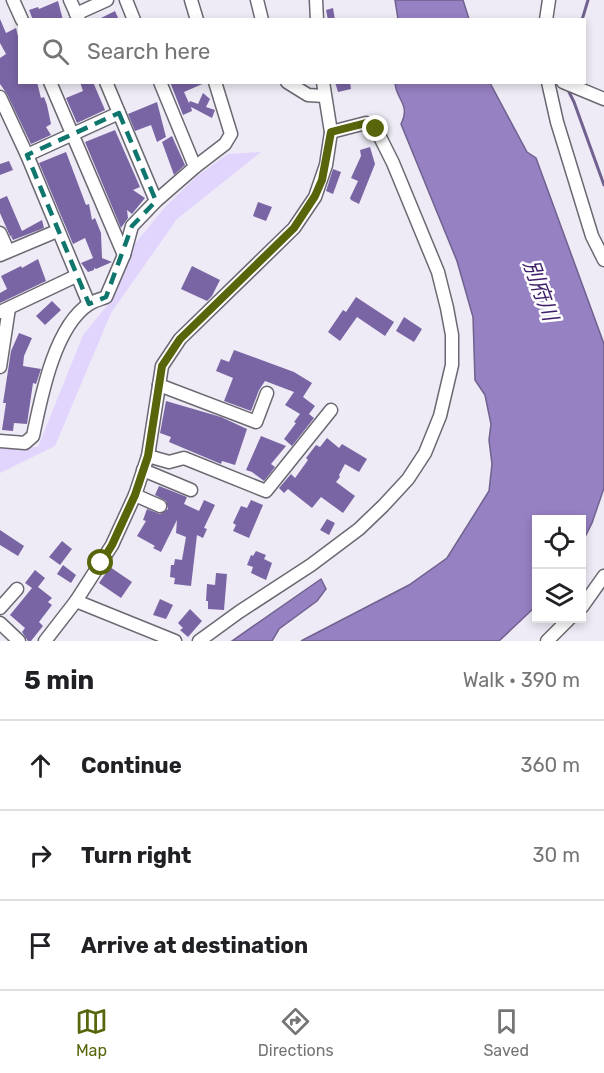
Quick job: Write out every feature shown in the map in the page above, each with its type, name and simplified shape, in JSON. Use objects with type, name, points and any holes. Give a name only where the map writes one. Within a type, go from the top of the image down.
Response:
[{"type":"street","points":[[13,0],[21,18]]},
{"type":"street","points":[[70,0],[77,16],[107,0]]},
{"type":"street","points":[[126,0],[133,18]]},
{"type":"street","points":[[191,0],[196,18]]},
{"type":"street","points":[[256,0],[261,18]]},
{"type":"street","points":[[316,0],[317,18]]},
{"type":"street","points":[[546,18],[549,0]]},
{"type":"street","points":[[51,84],[124,255]]},
{"type":"street","points":[[107,84],[156,201]]},
{"type":"street","points":[[161,84],[195,167]]},
{"type":"street","points":[[0,441],[25,442],[33,436],[46,378],[67,328],[88,304],[106,297],[124,255],[132,226],[156,201],[225,144],[231,134],[217,84]]},
{"type":"street","points":[[290,84],[308,95],[324,96]]},
{"type":"street","points":[[45,641],[76,601],[112,545],[135,495],[148,456],[162,366],[180,339],[294,228],[322,180],[331,132],[323,84]]},
{"type":"street","points":[[548,84],[556,122],[592,236],[604,260]]},
{"type":"street","points":[[568,84],[604,99]]},
{"type":"street","points":[[0,97],[27,155],[88,304]]},
{"type":"street","points":[[27,155],[119,113]]},
{"type":"street","points":[[199,641],[311,565],[359,528],[383,506],[408,479],[425,453],[440,416],[452,365],[452,335],[438,272],[393,163],[376,129],[366,123],[331,132]]},
{"type":"street","points":[[0,233],[4,253],[57,231]]},
{"type":"street","points":[[0,367],[4,310],[76,276]]},
{"type":"street","points":[[159,385],[256,422],[267,393]]},
{"type":"street","points":[[148,456],[169,462],[184,458],[266,491],[331,410]]},
{"type":"street","points":[[143,470],[191,490]]},
{"type":"street","points":[[135,495],[160,506]]},
{"type":"street","points":[[586,601],[604,576]]},
{"type":"street","points":[[0,608],[17,589]]},
{"type":"street","points":[[76,601],[175,641]]},
{"type":"street","points":[[0,623],[20,641]]},
{"type":"street","points":[[548,641],[565,623]]},
{"type":"highlighted area","points":[[119,113],[156,201],[132,226],[106,297],[89,304],[27,155]]},
{"type":"shaded area","points":[[261,152],[177,219],[111,313],[55,446],[0,473],[0,447],[38,447],[83,335],[110,302],[129,251],[165,207],[197,176],[228,154]]},
{"type":"water","points":[[395,0],[463,0],[469,18],[398,18]]},
{"type":"water","name":"別府川","points":[[395,84],[491,84],[527,152],[536,158],[604,344],[604,488],[592,523],[586,535],[586,515],[532,515],[532,610],[499,641],[301,641],[409,585],[447,558],[489,491],[492,464],[489,440],[491,424],[485,395],[475,380],[473,317],[457,261],[401,124],[404,107]]},
{"type":"water","points":[[321,579],[326,589],[317,601],[279,629],[272,641],[232,641]]},
{"type":"building","points":[[58,1],[62,18],[32,18],[29,10],[38,7],[39,9]]},
{"type":"building","points":[[333,8],[335,18],[328,18],[326,10]]},
{"type":"building","points":[[115,11],[118,18],[101,18]]},
{"type":"building","points":[[0,19],[6,33],[16,28],[18,84],[38,84],[41,98],[44,97],[47,105],[51,124],[46,127],[51,135],[31,144],[0,84],[0,58],[6,54],[0,43]]},
{"type":"building","points":[[81,84],[94,84],[105,110],[77,123],[66,98],[83,91]]},
{"type":"building","points":[[171,84],[202,84],[184,92],[189,103],[190,101],[198,104],[203,93],[210,99],[206,107],[215,110],[212,118],[191,107],[192,111],[183,115]]},
{"type":"building","points":[[336,84],[350,84],[351,89],[338,92]]},
{"type":"building","points":[[157,102],[166,137],[157,142],[151,125],[135,131],[128,114]]},
{"type":"building","points":[[115,130],[140,187],[133,190],[145,198],[132,214],[127,210],[128,218],[121,228],[85,142]]},
{"type":"building","points":[[172,136],[185,165],[174,175],[162,142]]},
{"type":"building","points":[[370,147],[375,164],[359,204],[350,198],[358,181],[351,178],[361,156],[360,150]]},
{"type":"building","points":[[66,152],[86,205],[89,204],[92,220],[95,218],[101,233],[102,258],[112,262],[88,272],[81,263],[93,258],[85,238],[73,244],[39,163]]},
{"type":"building","points":[[9,161],[13,170],[0,175],[0,164]]},
{"type":"building","points":[[333,169],[341,172],[333,194],[326,191]]},
{"type":"building","points":[[7,196],[22,231],[42,220],[44,228],[13,240],[11,236],[14,235],[10,236],[0,213],[0,199]]},
{"type":"building","points":[[258,202],[272,207],[266,221],[253,216]]},
{"type":"building","points":[[38,259],[46,281],[0,303],[0,293],[7,289],[1,276]]},
{"type":"building","points":[[192,266],[220,280],[207,301],[181,289]]},
{"type":"building","points":[[356,297],[394,322],[385,336],[357,317],[340,341],[328,332],[343,310],[346,312]]},
{"type":"building","points":[[52,301],[61,310],[45,325],[36,316]]},
{"type":"building","points":[[404,317],[422,329],[414,342],[396,331]]},
{"type":"building","points":[[19,333],[32,338],[24,356],[23,366],[41,369],[36,384],[33,383],[27,424],[14,423],[13,431],[2,430],[6,403],[3,403],[11,351]]},
{"type":"building","points":[[234,350],[294,372],[312,383],[303,397],[315,406],[309,414],[314,418],[292,446],[284,439],[300,414],[285,405],[294,392],[265,381],[251,411],[224,401],[233,378],[216,371],[221,359],[229,362]]},
{"type":"building","points":[[166,401],[221,417],[247,429],[235,465],[222,461],[221,464],[169,442],[171,437],[160,433]]},
{"type":"building","points":[[261,436],[286,446],[271,464],[275,467],[264,481],[246,470]]},
{"type":"building","points":[[327,438],[339,448],[342,444],[367,459],[359,472],[345,464],[339,475],[336,482],[355,496],[343,513],[321,497],[312,508],[288,489],[284,493],[279,488],[291,474],[295,478],[316,445],[320,447]]},
{"type":"building","points":[[159,486],[187,497],[184,504],[199,511],[204,500],[215,505],[204,528],[207,529],[203,538],[197,535],[191,586],[174,584],[175,578],[170,577],[171,565],[174,565],[175,559],[182,560],[186,537],[176,533],[177,520],[161,552],[137,536],[146,521],[143,520],[147,509],[160,514],[168,509],[166,501],[155,495]]},
{"type":"building","points":[[251,500],[263,505],[249,538],[233,531],[236,525],[233,523],[241,506],[247,508]]},
{"type":"building","points":[[327,519],[335,523],[329,535],[320,530]]},
{"type":"building","points":[[0,530],[24,546],[18,556],[0,545]]},
{"type":"building","points":[[62,541],[72,549],[60,565],[49,557]]},
{"type":"building","points":[[256,551],[266,555],[264,559],[272,563],[266,580],[251,573],[253,567],[247,565],[251,555],[253,556]]},
{"type":"building","points":[[63,565],[76,575],[71,583],[57,574]]},
{"type":"building","points":[[110,567],[132,582],[121,598],[99,583]]},
{"type":"building","points":[[35,570],[45,578],[38,587],[52,598],[48,602],[52,605],[39,622],[43,626],[31,641],[28,641],[22,632],[25,628],[10,615],[32,588],[25,583]]},
{"type":"building","points":[[216,573],[227,574],[224,610],[208,609],[208,601],[206,601],[207,584],[215,585]]},
{"type":"building","points":[[160,599],[173,605],[166,619],[153,615]]},
{"type":"building","points":[[190,609],[202,621],[188,637],[180,630],[183,628],[178,623]]},
{"type":"waterway","points":[[583,18],[588,0]]},
{"type":"waterway","points":[[569,92],[604,185]]},
{"type":"route","points":[[101,563],[135,495],[148,456],[162,366],[170,352],[180,339],[294,228],[315,196],[322,180],[331,132],[366,123],[376,129]]}]
